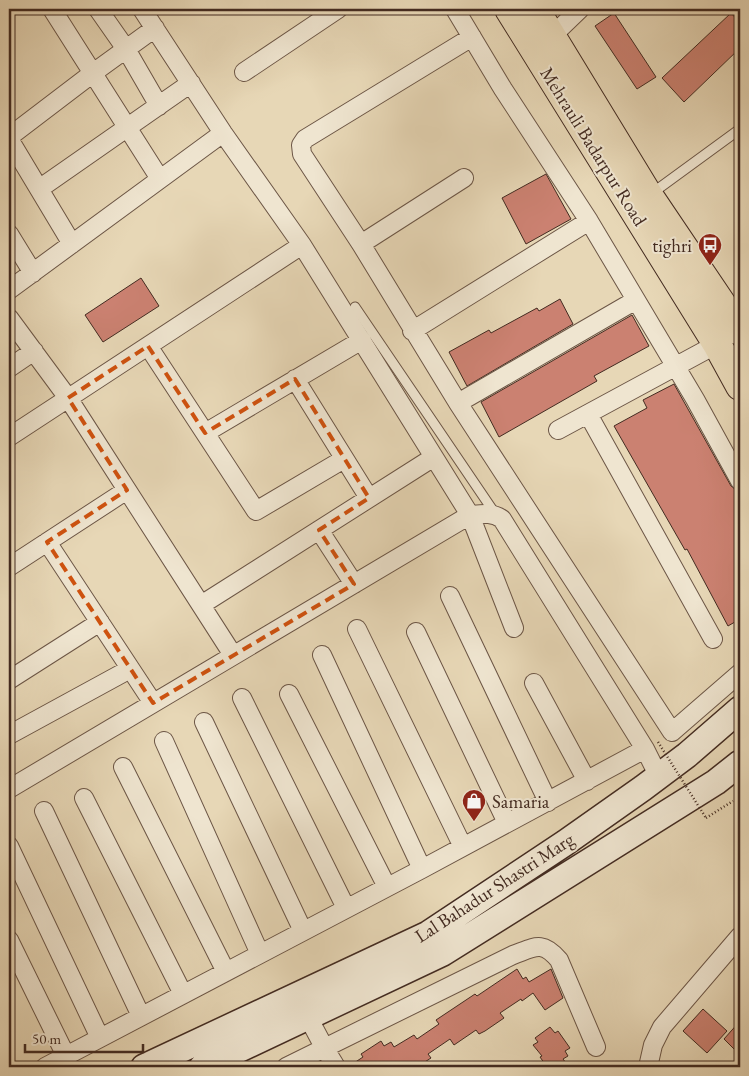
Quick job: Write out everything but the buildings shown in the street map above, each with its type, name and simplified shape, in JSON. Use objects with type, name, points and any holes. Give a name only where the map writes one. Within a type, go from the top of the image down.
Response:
[{"type":"main road","name":"Mehrauli Badarpur Road","points":[[509,9],[641,202],[668,223],[740,331]]},
{"type":"main road","name":"Mehrauli Badarpur Road","points":[[535,9],[552,36],[740,386]]},
{"type":"main road","name":"Lal Bahadur Shastri Marg","points":[[144,1067],[428,934],[564,843],[687,755],[740,709]]},
{"type":"main road","name":"Lal Bahadur Shastri Marg","points":[[202,1067],[443,953],[716,782],[740,762]]},
{"type":"street","points":[[52,9],[160,179]]},
{"type":"street","points":[[98,9],[126,49],[158,106]]},
{"type":"street","points":[[142,9],[223,134],[302,245],[470,515],[514,628]]},
{"type":"street","points":[[244,72],[338,9]]},
{"type":"street","points":[[455,9],[503,90],[589,222],[675,366],[740,481]]},
{"type":"street","points":[[552,36],[580,9]]},
{"type":"street","points":[[72,244],[9,138],[155,28]]},
{"type":"street","points":[[472,37],[305,139],[301,145],[302,154],[361,244],[412,331],[458,403],[672,732],[740,673]]},
{"type":"street","points":[[38,189],[190,83]]},
{"type":"street","points":[[9,290],[223,134]]},
{"type":"street","points":[[361,244],[464,178]]},
{"type":"street","points":[[412,331],[589,222]]},
{"type":"street","points":[[9,234],[33,273]]},
{"type":"street","points":[[9,437],[302,245]]},
{"type":"street","points":[[458,403],[636,300]]},
{"type":"street","points":[[9,318],[68,398],[232,655]]},
{"type":"street","points":[[205,432],[362,340]]},
{"type":"street","points":[[558,430],[717,344]]},
{"type":"street","points":[[148,346],[256,511],[344,458]]},
{"type":"street","points":[[9,368],[34,351]]},
{"type":"street","points":[[295,380],[369,498]]},
{"type":"street","points":[[588,414],[713,640]]},
{"type":"street","points":[[201,605],[434,457]]},
{"type":"street","points":[[9,567],[127,490]]},
{"type":"street","points":[[9,789],[470,515],[485,514],[496,515],[502,519],[651,746],[658,775]]},
{"type":"street","points":[[319,530],[354,584]]},
{"type":"street","points":[[47,542],[153,703]]},
{"type":"street","points":[[450,596],[548,802]]},
{"type":"street","points":[[10,675],[100,622]]},
{"type":"street","points":[[357,629],[463,846]]},
{"type":"street","points":[[416,632],[507,823]]},
{"type":"street","points":[[322,655],[422,870]]},
{"type":"street","points":[[9,736],[130,669]]},
{"type":"street","points":[[534,683],[587,781]]},
{"type":"street","points":[[289,694],[387,887]]},
{"type":"street","points":[[242,698],[346,908]]},
{"type":"street","points":[[204,722],[303,931]]},
{"type":"street","points":[[164,741],[260,954]]},
{"type":"street","points":[[45,1067],[346,908],[422,870],[463,846],[651,746]]},
{"type":"street","points":[[123,767],[226,972]]},
{"type":"street","points":[[84,798],[183,994]]},
{"type":"street","points":[[44,811],[141,1016]]},
{"type":"street","points":[[9,846],[100,1038]]},
{"type":"street","points":[[648,1067],[654,1045],[662,1028],[740,936]]},
{"type":"street","points":[[9,940],[66,1056]]},
{"type":"street","points":[[286,1067],[513,955],[537,946],[550,949],[560,960],[596,1047]]},
{"type":"street","points":[[308,1017],[336,1067]]},
{"type":"lane","points":[[641,202],[740,129]]},
{"type":"lane","points":[[355,307],[496,515]]},
{"type":"path","points":[[651,746],[706,818],[733,801]]},
{"type":"highlighted area","points":[[148,346],[205,433],[295,379],[369,498],[319,530],[354,584],[153,703],[47,542],[127,490],[68,398]]},
{"type":"place","name":"tighri","points":[[710,266]]},
{"type":"place","name":"Samaria","points":[[474,822]]}]
